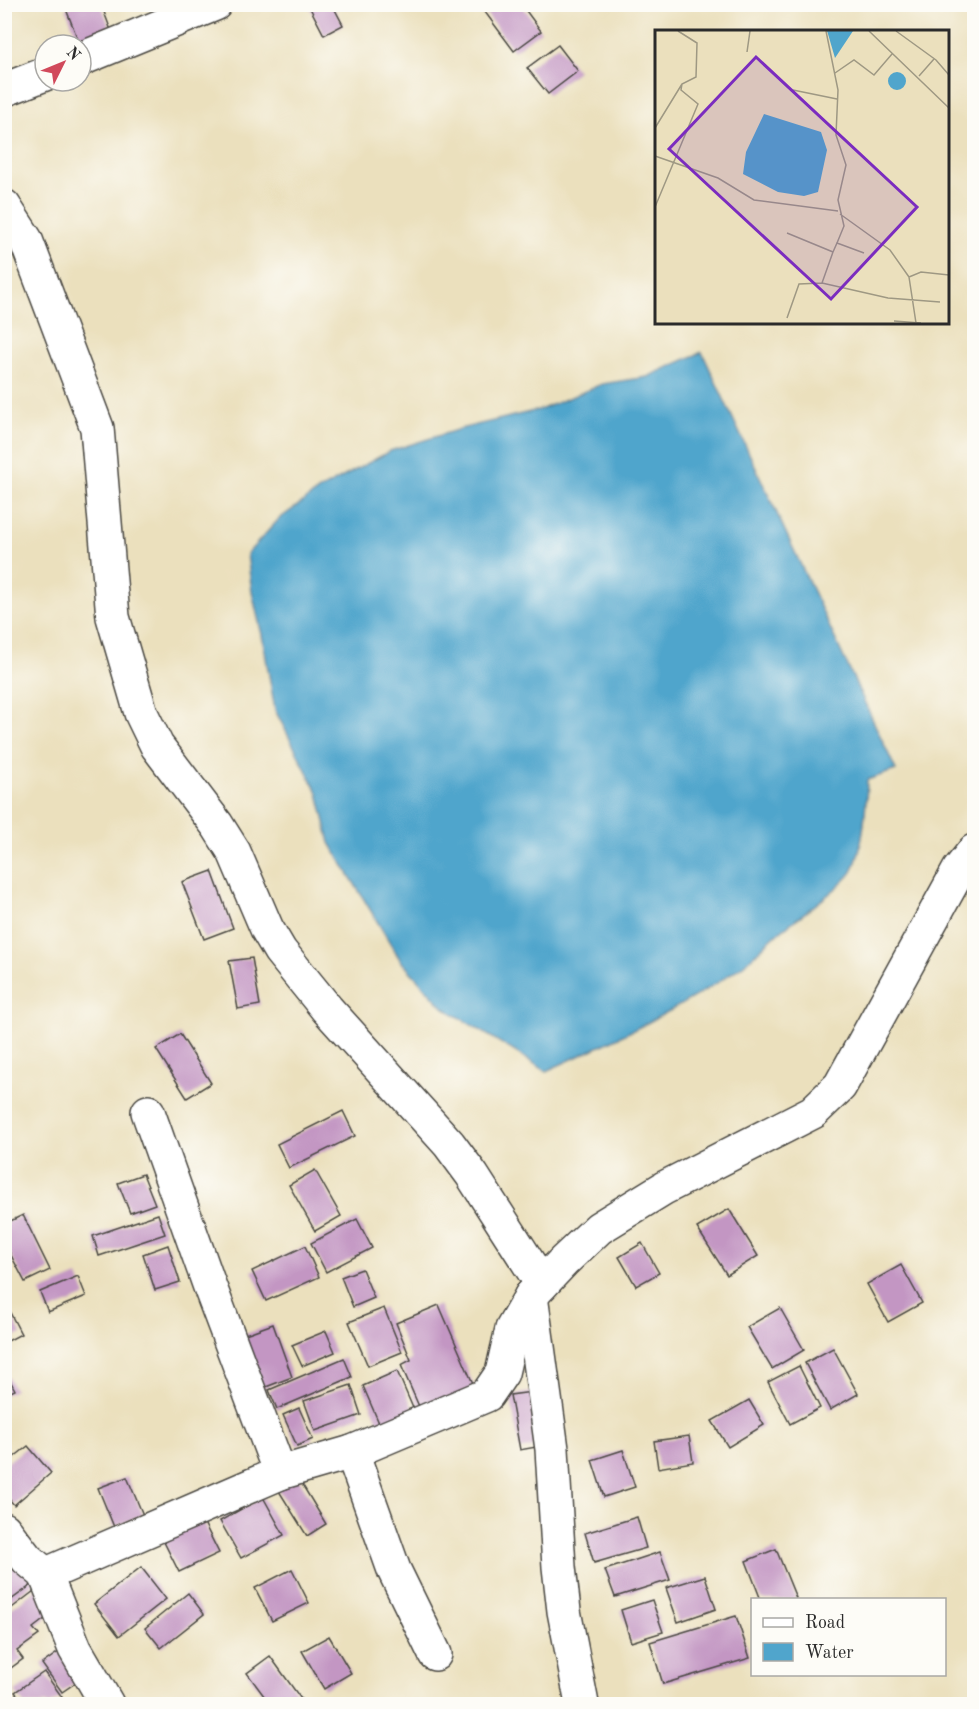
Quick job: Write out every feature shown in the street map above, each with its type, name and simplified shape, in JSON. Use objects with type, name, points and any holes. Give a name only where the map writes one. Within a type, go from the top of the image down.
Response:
[{"type":"street","points":[[93,54],[215,4]]},
{"type":"street","points":[[4,90],[33,79]]},
{"type":"street","points":[[4,206],[26,240],[97,428],[113,618],[141,713],[156,746],[217,825],[234,852],[267,929],[280,951],[327,1009],[449,1144],[472,1175],[537,1290],[564,1611],[582,1704]]},
{"type":"street","points":[[45,1574],[280,1473],[352,1452],[488,1395],[502,1373],[512,1329],[537,1290],[564,1261],[610,1220],[664,1188],[813,1112],[840,1086],[959,870],[975,851]]},
{"type":"street","points":[[148,1112],[210,1287],[280,1473]]},
{"type":"street","points":[[352,1452],[394,1570],[435,1654]]},
{"type":"street","points":[[4,1529],[27,1559],[45,1574],[75,1648],[107,1704]]},
{"type":"water","points":[[702,352],[896,770],[867,780],[864,826],[857,860],[850,875],[836,889],[776,935],[744,964],[693,998],[645,1024],[546,1071],[444,1008],[401,961],[330,843],[318,793],[275,710],[247,554],[279,519],[321,489],[390,451],[460,429],[542,409],[602,384],[647,377]]},
{"type":"building","points":[[76,4],[101,4],[115,41],[93,44],[93,33],[75,33],[66,9]]},
{"type":"building","points":[[308,4],[332,4],[343,25],[324,35]]},
{"type":"building","points":[[479,4],[521,4],[541,31],[514,51]]},
{"type":"building","points":[[558,45],[578,71],[548,94],[527,68]]},
{"type":"building","points":[[212,871],[233,928],[204,939],[182,882]]},
{"type":"building","points":[[252,958],[260,1005],[238,1009],[229,961]]},
{"type":"building","points":[[180,1034],[211,1083],[187,1098],[156,1049]]},
{"type":"building","points":[[343,1111],[355,1136],[289,1168],[277,1144]]},
{"type":"building","points":[[315,1170],[341,1216],[315,1231],[289,1185]]},
{"type":"building","points":[[143,1174],[155,1204],[130,1213],[118,1183]]},
{"type":"building","points":[[729,1209],[758,1256],[727,1275],[697,1228]]},
{"type":"building","points":[[158,1214],[165,1234],[99,1256],[93,1236]]},
{"type":"building","points":[[23,1215],[50,1270],[25,1282],[4,1242],[4,1224]]},
{"type":"building","points":[[357,1219],[372,1248],[326,1272],[311,1243]]},
{"type":"building","points":[[642,1243],[659,1273],[636,1286],[619,1257]]},
{"type":"building","points":[[168,1245],[180,1282],[155,1290],[143,1254]]},
{"type":"building","points":[[305,1246],[319,1277],[266,1301],[252,1271]]},
{"type":"building","points":[[901,1265],[922,1303],[888,1322],[867,1284]]},
{"type":"building","points":[[362,1269],[374,1298],[353,1307],[341,1277]]},
{"type":"building","points":[[78,1276],[86,1296],[48,1312],[40,1292]]},
{"type":"building","points":[[4,1301],[21,1334],[4,1343]]},
{"type":"building","points":[[439,1305],[475,1388],[421,1411],[401,1365],[411,1360],[396,1323]]},
{"type":"building","points":[[384,1308],[402,1352],[368,1366],[349,1322]]},
{"type":"building","points":[[780,1308],[804,1350],[772,1369],[747,1327]]},
{"type":"building","points":[[273,1324],[292,1377],[258,1390],[237,1337]]},
{"type":"building","points":[[326,1331],[335,1352],[302,1366],[292,1345]]},
{"type":"building","points":[[833,1348],[858,1394],[830,1410],[805,1363]]},
{"type":"building","points":[[344,1358],[352,1377],[277,1409],[269,1390]]},
{"type":"building","points":[[799,1366],[820,1408],[790,1424],[768,1382]]},
{"type":"building","points":[[4,1369],[15,1390],[4,1395]]},
{"type":"building","points":[[397,1371],[416,1415],[382,1430],[363,1386]]},
{"type":"building","points":[[351,1385],[361,1415],[315,1431],[304,1401]]},
{"type":"building","points":[[532,1392],[542,1446],[520,1450],[510,1395]]},
{"type":"building","points":[[749,1400],[764,1425],[728,1447],[712,1421]]},
{"type":"building","points":[[299,1408],[313,1439],[297,1446],[283,1415]]},
{"type":"building","points":[[689,1436],[693,1462],[658,1468],[654,1441]]},
{"type":"building","points":[[28,1446],[51,1473],[14,1505],[4,1493],[4,1465]]},
{"type":"building","points":[[623,1450],[635,1487],[604,1497],[592,1460]]},
{"type":"building","points":[[294,1471],[326,1524],[307,1536],[274,1483]]},
{"type":"building","points":[[127,1477],[143,1515],[114,1527],[98,1488]]},
{"type":"building","points":[[263,1497],[284,1535],[241,1558],[220,1521]]},
{"type":"building","points":[[199,1513],[219,1553],[179,1572],[159,1532]]},
{"type":"building","points":[[637,1517],[646,1548],[594,1563],[585,1533]]},
{"type":"building","points":[[776,1549],[796,1598],[760,1598],[746,1561]]},
{"type":"building","points":[[660,1552],[670,1580],[615,1597],[605,1570]]},
{"type":"building","points":[[23,1555],[41,1578],[4,1605],[4,1568]]},
{"type":"building","points":[[141,1567],[166,1599],[119,1636],[94,1604]]},
{"type":"building","points":[[292,1569],[309,1603],[272,1621],[255,1588]]},
{"type":"building","points":[[705,1576],[716,1609],[678,1622],[666,1588]]},
{"type":"building","points":[[38,1588],[55,1611],[33,1628],[39,1635],[17,1651],[23,1659],[4,1673],[4,1614]]},
{"type":"building","points":[[188,1593],[204,1614],[161,1648],[145,1628]]},
{"type":"building","points":[[652,1600],[663,1632],[631,1642],[621,1610]]},
{"type":"building","points":[[736,1616],[750,1658],[663,1684],[650,1642]]},
{"type":"building","points":[[329,1636],[351,1673],[324,1689],[302,1651]]},
{"type":"building","points":[[64,1648],[84,1677],[62,1692],[42,1664]]},
{"type":"building","points":[[270,1656],[301,1699],[293,1704],[270,1704],[247,1673]]},
{"type":"building","points":[[44,1672],[62,1697],[51,1704],[24,1704],[15,1692]]}]
